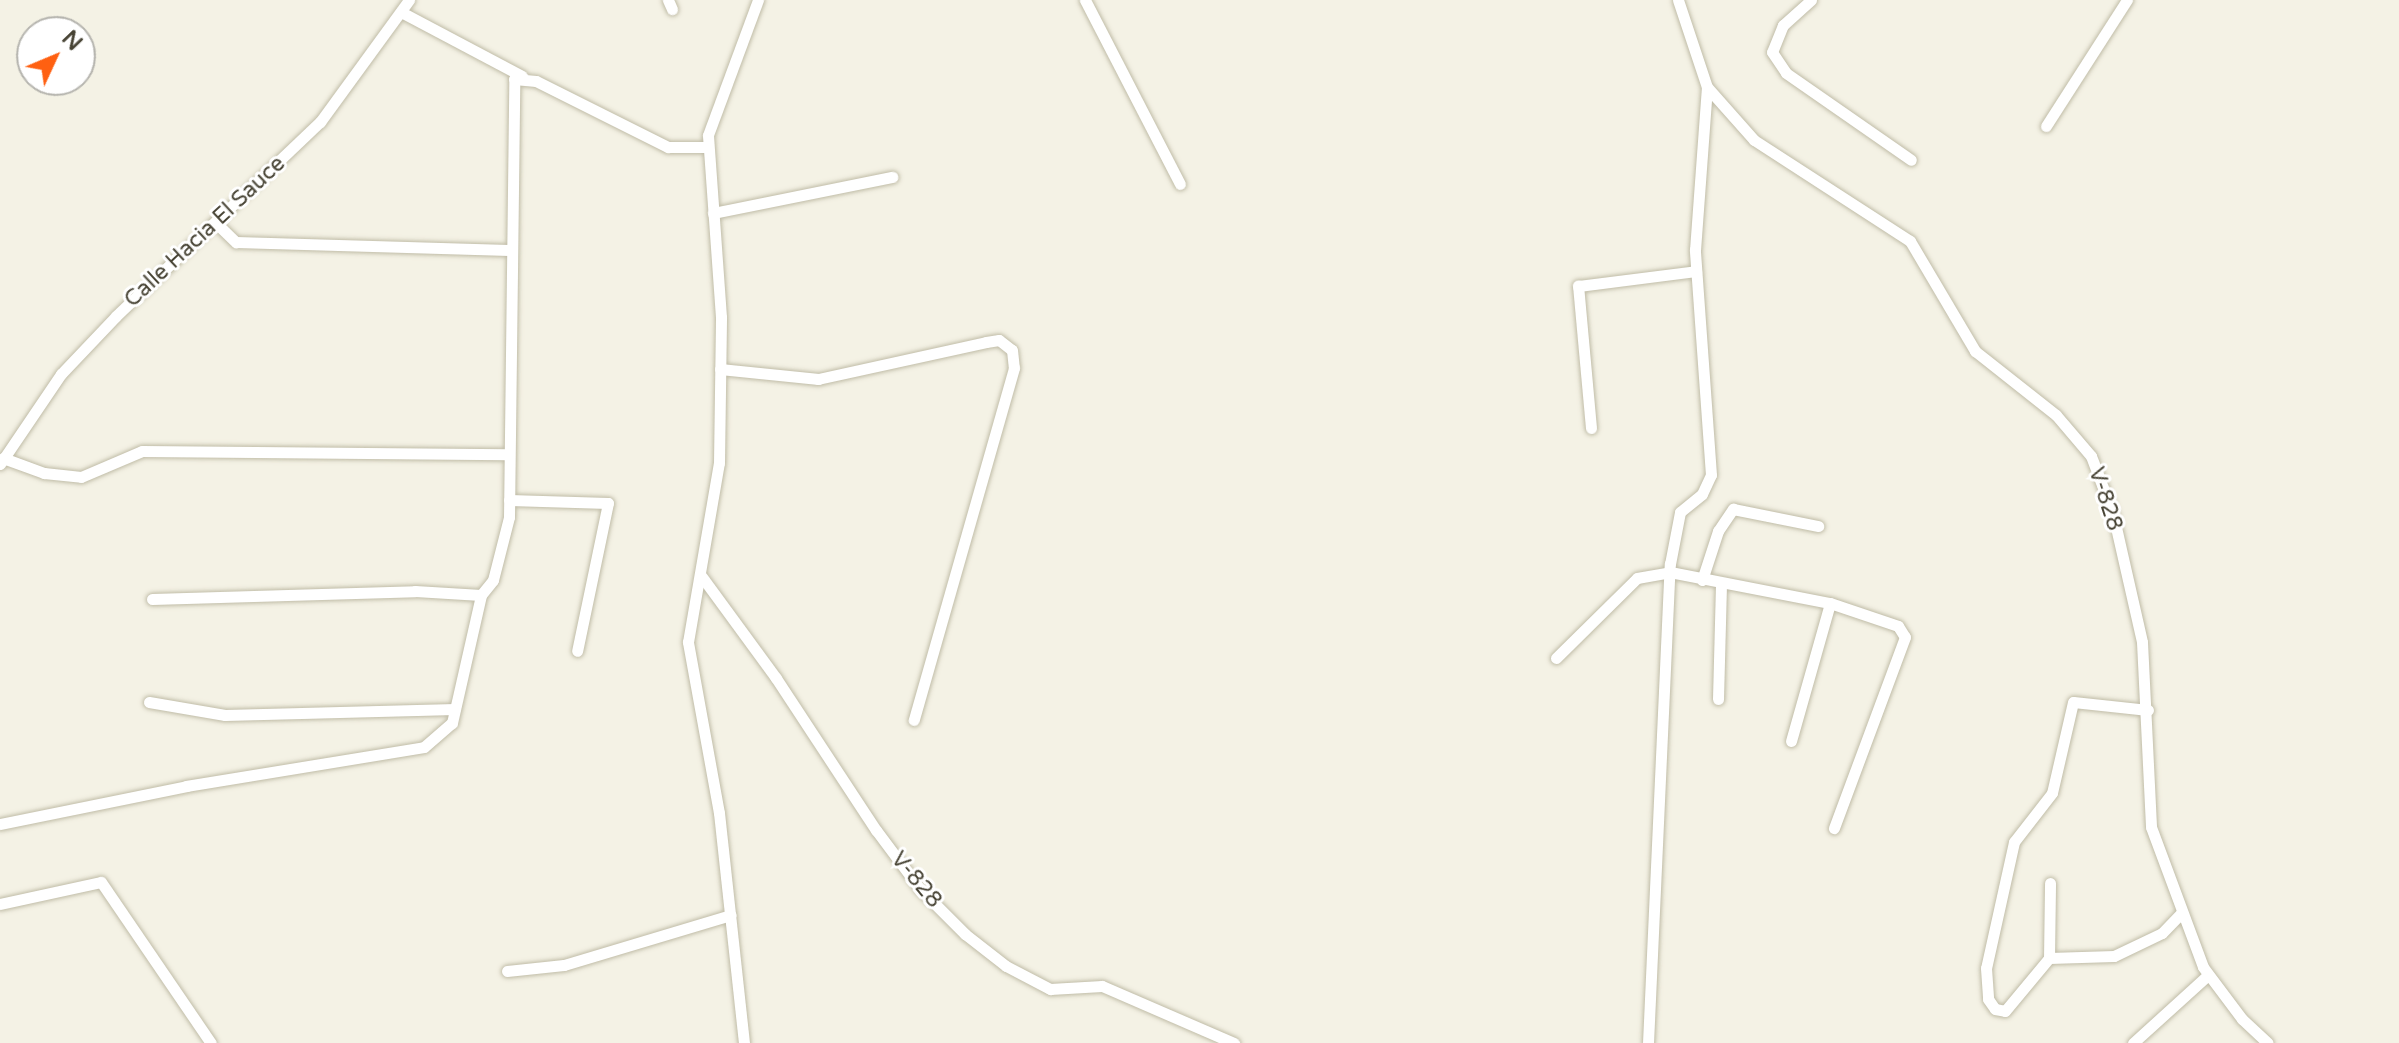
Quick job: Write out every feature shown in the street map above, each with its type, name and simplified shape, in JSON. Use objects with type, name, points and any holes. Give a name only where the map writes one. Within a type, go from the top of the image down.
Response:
[{"type":"street","name":"Calle Hacia El Sauce","points":[[2,461],[61,374],[320,122],[409,0]]},
{"type":"street","points":[[744,1043],[731,915],[688,642],[702,577],[719,463],[720,369],[708,135],[758,0]]},
{"type":"street","points":[[1085,0],[1180,184]]},
{"type":"street","name":"V-828","points":[[1678,0],[1707,87],[1754,140],[1910,241],[1975,351],[2056,415],[2091,456],[2113,514],[2142,642],[2148,710],[2151,827],[2208,975],[2268,1043]]},
{"type":"street","points":[[1811,0],[1783,25],[1772,52],[1786,73],[1911,160]]},
{"type":"street","points":[[2046,126],[2127,0]]},
{"type":"street","points":[[401,12],[522,76],[668,147],[708,147]]},
{"type":"street","points":[[0,824],[186,786],[424,747],[452,723],[481,595],[493,580],[509,500],[510,98],[514,79],[522,76]]},
{"type":"street","points":[[1648,1043],[1670,572],[1680,512],[1702,494],[1711,475],[1696,271],[1697,170],[1707,87]]},
{"type":"street","points":[[713,213],[892,177]]},
{"type":"street","points":[[216,223],[236,242],[509,250]]},
{"type":"street","points":[[1591,428],[1578,286],[1696,271]]},
{"type":"street","points":[[720,369],[818,379],[999,340],[1012,350],[1014,368],[914,720]]},
{"type":"street","points":[[2,461],[44,473],[81,477],[142,451],[509,454]]},
{"type":"street","points":[[509,500],[608,503],[577,651]]},
{"type":"street","points":[[1702,580],[1718,531],[1733,509],[1818,526]]},
{"type":"street","points":[[1556,658],[1637,578],[1670,572],[1830,603],[1898,626],[1905,637],[1834,828]]},
{"type":"street","name":"V-828","points":[[702,577],[876,830],[920,889],[965,934],[1006,966],[1050,989],[1102,986],[1234,1043]]},
{"type":"street","points":[[1718,699],[1721,584]]},
{"type":"street","points":[[152,599],[415,591],[481,595]]},
{"type":"street","points":[[1791,741],[1830,603]]},
{"type":"street","points":[[149,702],[225,715],[455,709]]},
{"type":"street","points":[[2050,883],[2049,958],[2016,1002],[2005,1011],[1995,1009],[1988,999],[1986,968],[2014,842],[2052,793],[2073,702],[2148,710]]},
{"type":"street","points":[[0,904],[101,882],[211,1043]]},
{"type":"street","points":[[2049,958],[2114,956],[2162,933],[2182,912]]},
{"type":"street","points":[[507,971],[564,965],[731,915]]},
{"type":"street","points":[[2133,1043],[2208,975]]}]
